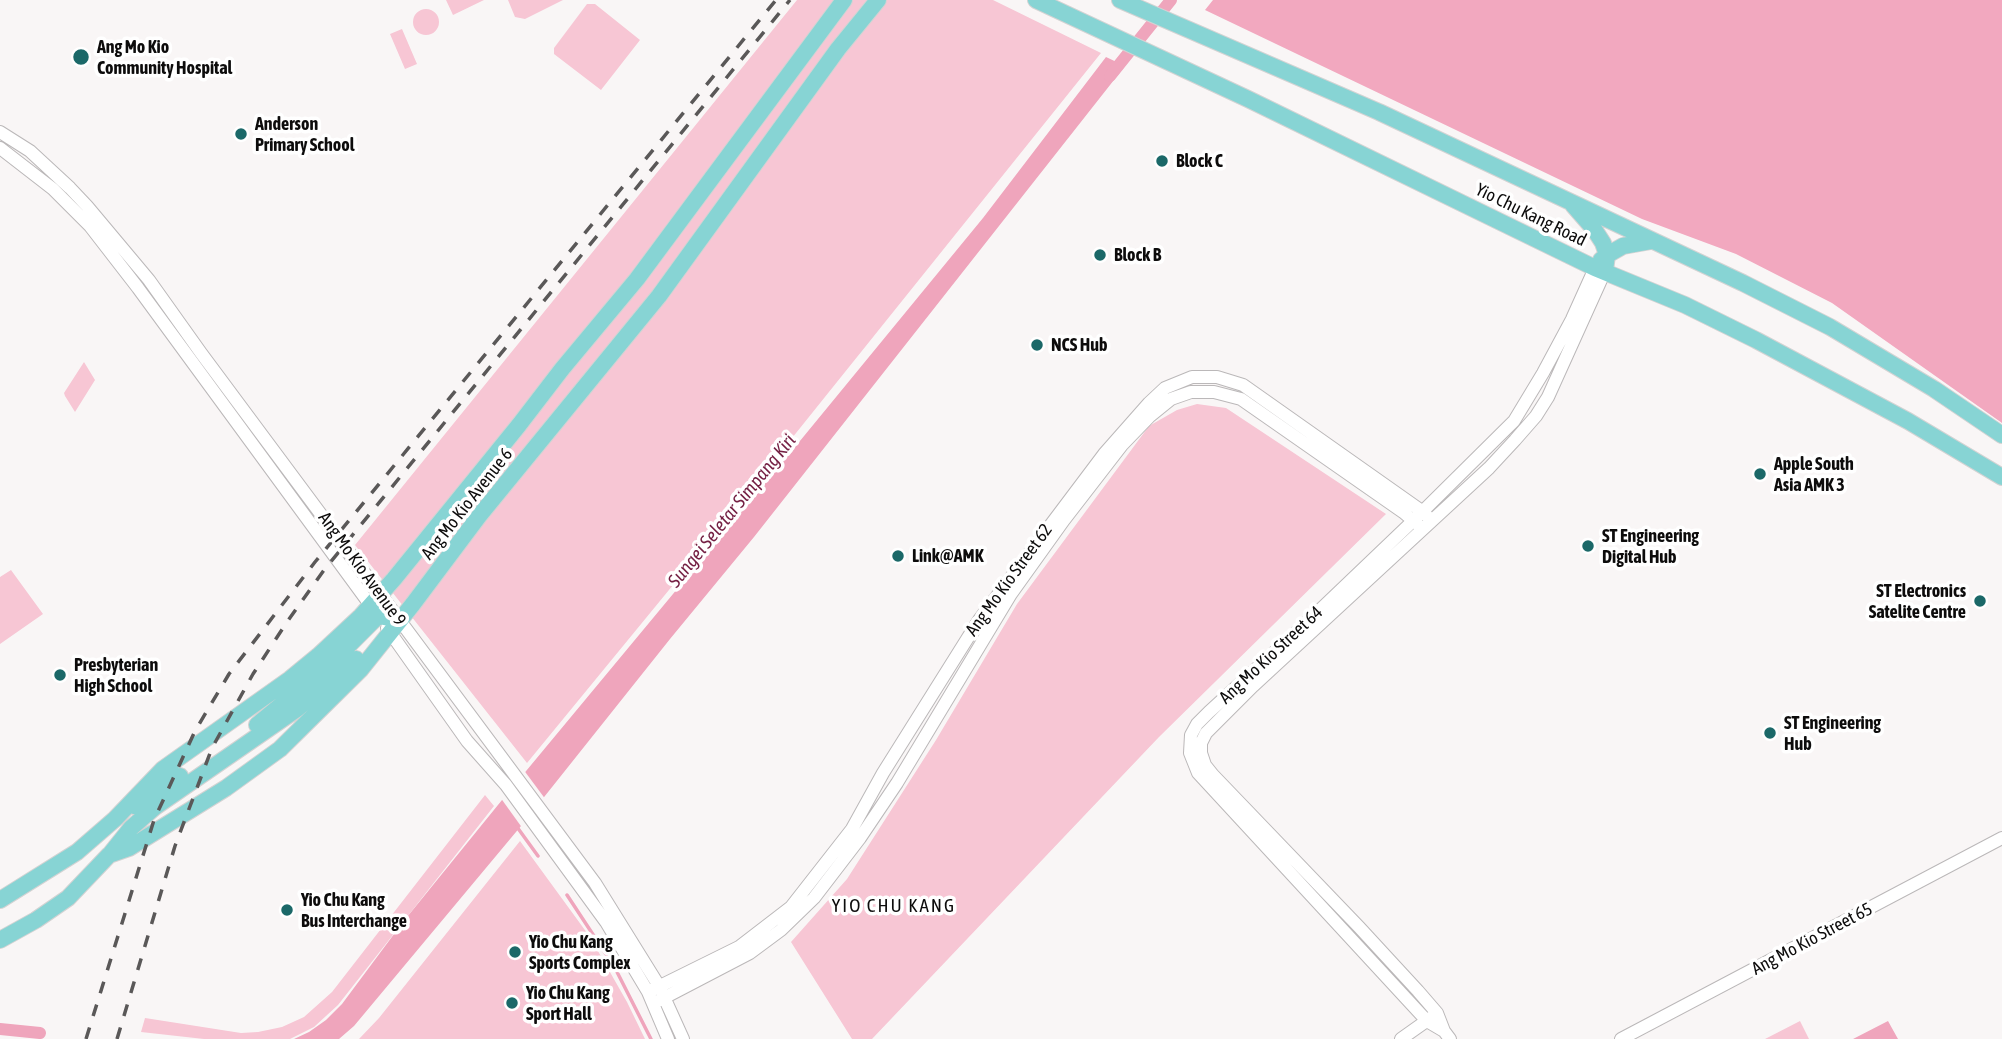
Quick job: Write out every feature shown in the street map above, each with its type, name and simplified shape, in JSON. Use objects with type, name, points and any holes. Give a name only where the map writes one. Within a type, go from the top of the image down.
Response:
[{"type":"main road","name":"Ang Mo Kio Avenue 6","points":[[0,900],[77,852],[115,819],[163,769],[299,672],[376,605],[562,369],[637,279],[844,0]]},
{"type":"main road","name":"Ang Mo Kio Avenue 6","points":[[0,940],[68,898],[109,855],[128,848],[226,788],[280,749],[361,669],[479,516],[659,296],[838,50],[878,0]]},
{"type":"main road","name":"Yio Chu Kang Road","points":[[1036,0],[1756,340],[1908,421],[2002,477]]},
{"type":"main road","name":"Yio Chu Kang Road","points":[[1120,0],[1379,112],[1570,200],[1830,327],[1934,389],[2002,435]]},
{"type":"main road","points":[[1570,200],[1599,237],[1602,265]]},
{"type":"main road","points":[[1602,265],[1623,246],[1651,240]]},
{"type":"main road","points":[[109,855],[131,828],[155,807],[297,709],[335,678],[377,637],[395,626],[376,605]]},
{"type":"street","name":"Ang Mo Kio Avenue 9","points":[[0,132],[30,151],[70,188],[133,258],[376,605]]},
{"type":"street","name":"Ang Mo Kio Avenue 9","points":[[0,148],[53,188],[90,226],[376,605]]},
{"type":"street","name":"Ang Mo Kio Street 64","points":[[1447,1035],[1339,925],[1198,773],[1190,752],[1191,735],[1197,724],[1422,520],[1514,421],[1527,403],[1602,265]]},
{"type":"street","name":"Ang Mo Kio Street 62","points":[[657,995],[739,947],[791,907],[852,829],[979,620],[1104,454],[1165,388],[1192,377],[1217,377],[1243,385],[1422,520]]},
{"type":"street","name":"Ang Mo Kio Avenue 9","points":[[395,626],[510,780],[533,823],[657,995],[668,1039]]},
{"type":"street","name":"Ang Mo Kio Avenue 9","points":[[395,626],[467,741],[542,812],[595,883],[684,1039]]},
{"type":"street","name":"Ang Mo Kio Street 65","points":[[1621,1039],[2002,838]]},
{"type":"street","points":[[1401,1039],[1432,1017]]},
{"type":"shaded area","points":[[446,0],[484,0],[453,15]]},
{"type":"shaded area","points":[[508,0],[563,0],[525,19],[515,17]]},
{"type":"shaded area","points":[[797,0],[993,0],[1101,53],[719,529],[527,763],[355,545]]},
{"type":"shaded area","points":[[1213,0],[2002,0],[2002,423],[1832,303],[1736,254],[1642,219],[1205,10]]},
{"type":"shaded area","points":[[587,4],[595,4],[640,40],[601,90],[554,54],[554,48]]},
{"type":"shaded area","points":[[426,9],[435,13],[439,22],[435,31],[426,35],[417,31],[413,22],[417,13]]},
{"type":"shaded area","points":[[402,29],[417,64],[405,69],[390,34]]},
{"type":"shaded area","points":[[1106,57],[1125,66],[754,537],[521,826],[354,1026],[339,1039],[294,1039],[326,1020],[342,1004],[403,922],[502,800],[983,218]]},
{"type":"shaded area","points":[[84,362],[95,380],[75,412],[64,393]]},
{"type":"shaded area","points":[[1197,404],[1226,408],[1386,514],[1159,737],[872,1039],[852,1039],[791,942],[847,879],[936,740],[1017,604],[1149,426],[1177,410]]},
{"type":"shaded area","points":[[11,570],[43,614],[0,644],[0,577]]},
{"type":"shaded area","points":[[485,795],[494,806],[338,1005],[314,1027],[290,1039],[204,1039],[141,1032],[145,1018],[241,1033],[282,1027],[304,1017],[332,992]]},
{"type":"shaded area","name":"Yio Chu Kang Sports Complex","points":[[520,841],[590,937],[645,1039],[359,1039],[379,1018]]},
{"type":"shaded area","points":[[1800,1021],[1809,1039],[1765,1039]]},
{"type":"shaded area","points":[[1888,1021],[1898,1039],[1853,1039]]},
{"type":"pier","points":[[523,769],[546,800],[523,829],[500,797]]},
{"type":"waterway","name":"Sungei Seletar Simpang Kiri","points":[[1110,76],[1171,0]]},
{"type":"waterway","points":[[517,827],[538,856]]},
{"type":"waterway","points":[[567,895],[615,968],[651,1039]]},
{"type":"waterway","name":"Sungei Seletar Simpang Kiri","points":[[0,1029],[40,1033]]},
{"type":"railway","points":[[86,1039],[154,820],[195,731],[229,674],[315,562],[776,0]]},
{"type":"railway","points":[[117,1039],[175,846],[212,748],[253,674],[324,570],[790,0]]},
{"type":"place","name":"Ang Mo Kio Community Hospital","points":[[81,57]]},
{"type":"place","name":"Anderson Primary School","points":[[241,134]]},
{"type":"place","name":"Block C","points":[[1162,161]]},
{"type":"place","name":"Block B","points":[[1100,255]]},
{"type":"place","name":"NCS Hub","points":[[1037,345]]},
{"type":"place","name":"Apple South Asia AMK 3","points":[[1760,474]]},
{"type":"place","name":"ST Engineering Digital Hub","points":[[1588,546]]},
{"type":"place","name":"Link@AMK","points":[[898,556]]},
{"type":"place","name":"ST Electronics Satelite Centre","points":[[1980,601]]},
{"type":"place","name":"Presbyterian High School","points":[[60,675]]},
{"type":"place","name":"ST Engineering Hub","points":[[1770,733]]},
{"type":"place","name":"Yio Chu Kang Bus Interchange","points":[[287,910]]},
{"type":"place","name":"Yio Chu Kang Sports Complex","points":[[515,952]]},
{"type":"place","name":"Yio Chu Kang Sport Hall","points":[[512,1003]]},
{"type":"district","name":"YIO CHU KANG","points":[[894,906]]}]
